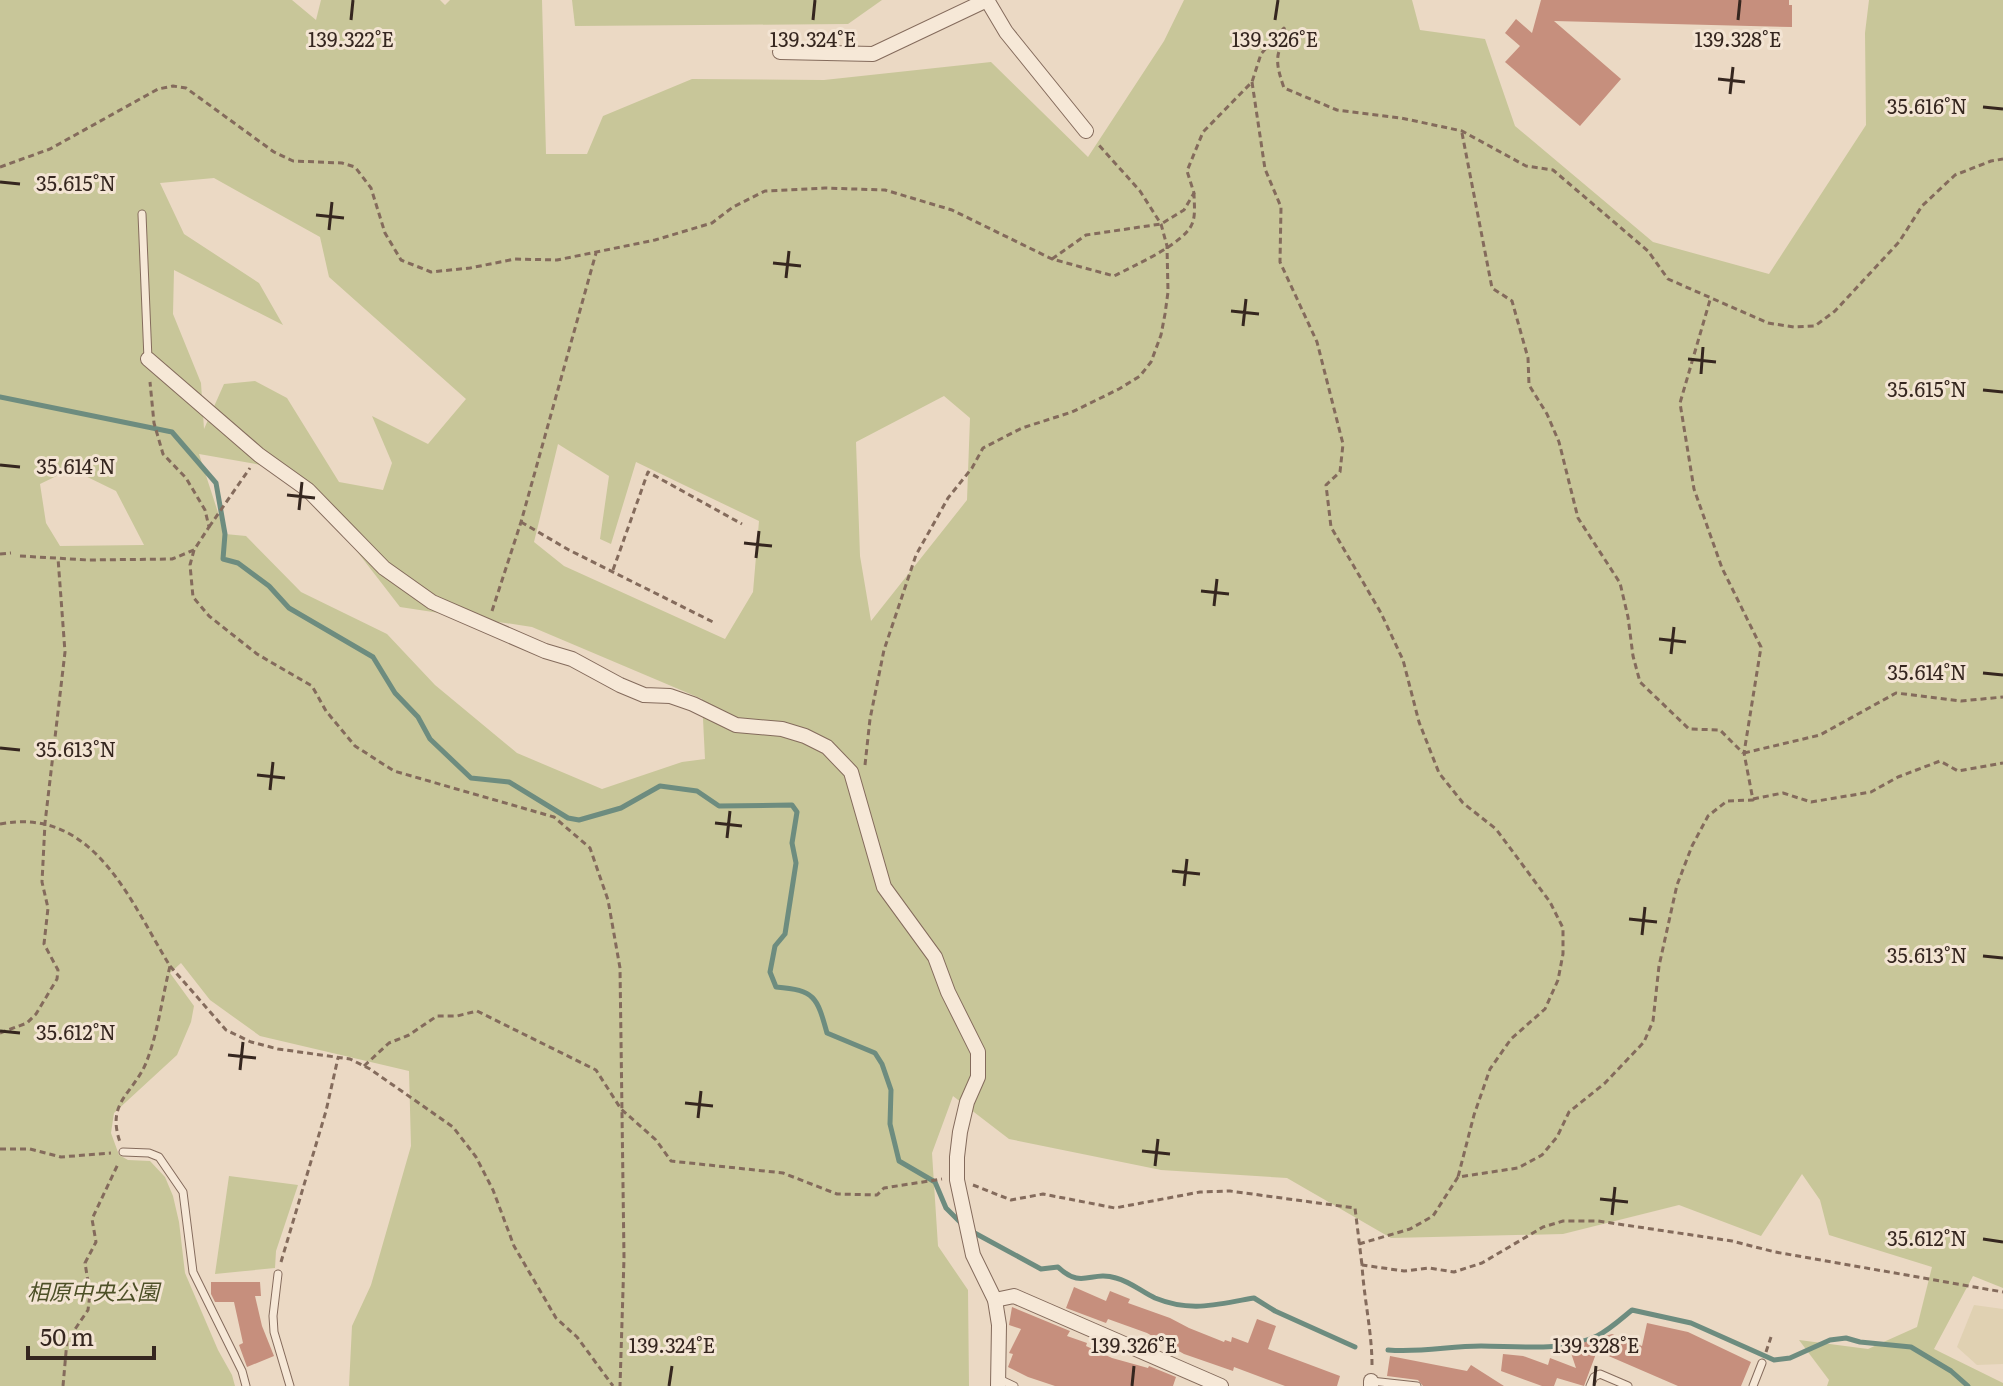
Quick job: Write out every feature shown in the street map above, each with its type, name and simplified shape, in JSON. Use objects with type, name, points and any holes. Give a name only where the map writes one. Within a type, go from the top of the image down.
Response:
[{"type":"street","points":[[780,52],[873,54],[987,0],[1006,32],[1086,131]]},
{"type":"street","points":[[148,359],[259,455],[308,490],[384,568],[432,602],[545,651],[572,659],[644,695],[670,696],[736,725],[782,729],[805,736],[827,747],[851,772],[884,887],[935,957],[978,1052],[978,1077],[967,1102],[960,1132],[957,1180],[973,1252],[995,1300],[999,1325],[998,1383]]},
{"type":"street","points":[[995,1300],[1014,1296],[1221,1386]]},
{"type":"lane","points":[[142,214],[148,359]]},
{"type":"lane","points":[[123,1152],[149,1153],[159,1157],[183,1192],[193,1272],[242,1371],[246,1386]]},
{"type":"lane","points":[[278,1274],[274,1332],[290,1386]]},
{"type":"lane","points":[[1753,1386],[1762,1363]]},
{"type":"lane","points":[[1590,1386],[1594,1377],[1600,1374],[1628,1386]]},
{"type":"lane","points":[[998,1383],[1014,1386]]},
{"type":"lane","points":[[1371,1384],[1417,1386]]},
{"type":"path","points":[[1359,1244],[1410,1229],[1433,1216],[1458,1177],[1490,1069],[1511,1039],[1545,1009],[1558,980],[1563,954],[1563,928],[1550,902],[1496,829],[1463,803],[1439,773],[1419,722],[1403,660],[1381,613],[1331,527],[1326,485],[1340,472],[1343,444],[1317,342],[1280,262],[1281,207],[1265,169],[1252,82],[1261,54],[1284,28],[1287,36],[1278,49],[1276,64],[1284,88],[1337,110],[1401,118],[1462,131],[1526,166],[1553,170],[1648,251],[1668,279],[1768,323],[1794,327],[1815,326],[1846,300],[1899,242],[1922,206],[1955,175],[2003,159]]},
{"type":"path","points":[[0,167],[50,149],[158,89],[173,86],[186,88],[274,152],[293,161],[342,163],[355,167],[371,188],[385,233],[401,260],[431,272],[515,259],[557,260],[655,240],[712,223],[733,207],[765,191],[825,188],[885,190],[952,210],[1052,259],[1114,276],[1167,246],[1189,229],[1193,222],[1194,193],[1187,171],[1203,132],[1252,82]]},
{"type":"path","points":[[859,793],[863,786],[873,699],[899,599],[916,555],[948,498],[972,468],[983,448],[1022,428],[1072,412],[1140,376],[1151,362],[1161,335],[1168,292],[1167,246],[1161,224],[1140,191],[1086,131]]},
{"type":"path","points":[[1462,131],[1492,288],[1512,301],[1528,358],[1529,385],[1547,414],[1559,442],[1578,518],[1620,583],[1640,682],[1689,729],[1720,730],[1744,753]]},
{"type":"path","points":[[1052,259],[1086,235],[1161,224],[1184,210],[1194,193]]},
{"type":"path","points":[[488,626],[521,522],[596,252]]},
{"type":"path","points":[[1711,299],[1680,403],[1694,489],[1722,568],[1761,647],[1744,753],[1753,800]]},
{"type":"path","points":[[148,359],[158,442],[163,454],[186,478],[205,510],[209,527]]},
{"type":"path","points":[[259,455],[194,550],[190,565],[193,597],[209,616],[257,654],[312,686],[326,711],[355,746],[394,771],[437,786],[554,817],[590,848],[608,900],[620,968],[624,1258],[620,1386]]},
{"type":"path","points":[[613,570],[648,472],[742,524]]},
{"type":"path","points":[[521,522],[569,550],[713,622]]},
{"type":"path","points":[[20,556],[172,559],[194,550]]},
{"type":"path","points":[[0,554],[11,553]]},
{"type":"path","points":[[0,1033],[27,1023],[57,979],[58,970],[44,944],[48,908],[42,882],[45,823],[65,652],[58,558]]},
{"type":"path","points":[[1744,753],[1820,735],[1896,693],[1961,701],[2003,697]]},
{"type":"path","points":[[1458,1177],[1518,1168],[1542,1155],[1557,1137],[1569,1112],[1605,1083],[1644,1042],[1653,1021],[1659,966],[1677,885],[1708,816],[1727,801],[1753,800],[1783,793],[1811,802],[1871,792],[1898,777],[1940,761],[1958,771],[2003,763]]},
{"type":"path","points":[[0,824],[45,823],[70,832],[106,864],[170,966],[226,1030],[251,1042],[278,1049],[350,1059],[453,1127],[476,1157],[493,1190],[514,1246],[556,1318],[577,1337],[613,1386]]},
{"type":"path","points":[[63,1386],[67,1341],[88,1310],[90,1294],[85,1263],[96,1242],[92,1219],[123,1152],[116,1114],[124,1094],[146,1063],[170,966]]},
{"type":"path","points":[[364,1066],[389,1043],[409,1035],[437,1016],[457,1016],[477,1011],[596,1070],[621,1109],[656,1140],[671,1161],[783,1173],[837,1194],[859,1196],[877,1195],[884,1188],[930,1179],[957,1180],[1011,1200],[1043,1194],[1115,1208],[1200,1192],[1230,1191],[1355,1208],[1372,1339],[1371,1384]]},
{"type":"path","points":[[278,1274],[326,1111],[338,1057]]},
{"type":"path","points":[[0,1149],[30,1149],[61,1157],[123,1152]]},
{"type":"path","points":[[1362,1265],[1404,1271],[1429,1268],[1454,1272],[1482,1263],[1543,1227],[1563,1221],[1598,1221],[1732,1241],[1775,1252],[2003,1292]]},
{"type":"path","points":[[1766,1352],[1771,1337]]},
{"type":"shaded area","points":[[1974,1305],[2003,1309],[2003,1364],[1977,1365],[1957,1347]]},
{"type":"green space","name":"相原中央公園","points":[[0,0],[292,0],[316,20],[321,0],[440,0],[445,5],[450,0],[542,0],[546,154],[587,154],[603,116],[692,79],[824,80],[991,62],[1088,157],[1164,41],[1184,0],[1412,0],[1420,30],[1485,39],[1515,126],[1653,242],[1769,274],[1866,125],[1865,33],[1869,0],[2003,0],[2003,1288],[1973,1276],[1934,1349],[2003,1383],[2003,1386],[1827,1386],[1829,1380],[1799,1340],[1868,1349],[1917,1327],[1932,1267],[1829,1235],[1820,1200],[1802,1174],[1761,1236],[1679,1205],[1563,1234],[1391,1238],[1287,1178],[1161,1170],[1009,1139],[953,1096],[932,1153],[938,1246],[968,1290],[969,1386],[349,1386],[352,1326],[371,1285],[411,1146],[409,1071],[260,1036],[210,1000],[181,963],[170,973],[194,1006],[191,1022],[177,1055],[114,1113],[111,1133],[119,1155],[128,1160],[150,1161],[165,1177],[179,1222],[185,1273],[235,1386],[0,1386]],"holes":[[[214,178],[320,237],[329,277],[466,399],[428,444],[372,416],[392,463],[383,490],[339,482],[287,398],[255,381],[224,384],[204,429],[201,383],[173,314],[174,270],[283,325],[259,283],[184,234],[160,183]],[[944,396],[970,418],[967,500],[871,621],[860,556],[856,442]],[[558,444],[609,476],[600,539],[611,544],[636,462],[759,521],[753,592],[725,639],[564,566],[534,542]],[[199,454],[295,471],[400,607],[532,627],[702,699],[705,759],[682,762],[602,789],[517,753],[435,685],[387,634],[301,592],[246,536],[225,534]],[[71,469],[116,491],[144,545],[60,546],[46,523],[40,484]]]},
{"type":"green space","points":[[572,0],[882,0],[848,24],[575,26]]},
{"type":"green space","points":[[229,1176],[298,1185],[276,1251],[275,1268],[215,1274]]},
{"type":"building","points":[[1541,0],[1789,0],[1789,5],[1792,5],[1792,27],[1554,21],[1621,79],[1580,126],[1505,62],[1520,46],[1505,33],[1516,19],[1532,33]]},
{"type":"building","points":[[211,1282],[260,1282],[261,1296],[255,1296],[274,1356],[247,1367],[239,1345],[243,1343],[234,1302],[215,1302]]},
{"type":"building","points":[[1074,1287],[1106,1301],[1110,1291],[1130,1299],[1128,1303],[1224,1342],[1231,1342],[1232,1337],[1248,1343],[1257,1319],[1276,1326],[1268,1349],[1340,1376],[1337,1386],[1285,1386],[1234,1367],[1233,1371],[1184,1354],[1147,1333],[1108,1319],[1106,1323],[1066,1308]]},
{"type":"building","points":[[1012,1307],[1070,1331],[1067,1336],[1087,1343],[1086,1346],[1112,1358],[1149,1366],[1176,1377],[1173,1386],[1055,1386],[1028,1377],[1008,1367],[1013,1354],[1009,1353],[1021,1329],[1009,1325]]},
{"type":"building","points":[[1647,1323],[1688,1332],[1751,1362],[1741,1386],[1678,1386],[1597,1351],[1584,1386],[1557,1378],[1554,1386],[1542,1386],[1501,1371],[1503,1354],[1523,1356],[1548,1365],[1550,1358],[1576,1368],[1569,1347],[1612,1334],[1642,1346]]},
{"type":"building","points":[[1390,1356],[1467,1371],[1471,1365],[1504,1386],[1423,1386],[1418,1380],[1387,1376]]},
{"type":"waterway","points":[[0,397],[172,432],[216,483],[225,534],[223,559],[238,563],[269,586],[289,608],[373,657],[395,693],[418,717],[430,739],[471,778],[509,782],[568,818],[579,820],[621,808],[660,786],[697,791],[719,806],[792,805],[797,812],[792,843],[796,863],[785,934],[775,946],[770,972],[776,987],[807,993],[817,1003],[827,1033],[875,1053],[891,1090],[890,1124],[899,1161],[935,1182],[946,1208],[963,1225]]},
{"type":"waterway","points":[[971,1231],[1041,1269],[1058,1267],[1066,1274],[1080,1278],[1116,1278],[1168,1303],[1204,1306],[1254,1298],[1275,1311],[1355,1347]]},
{"type":"waterway","points":[[1388,1350],[1571,1344],[1601,1334],[1632,1310],[1691,1323],[1774,1360],[1790,1358],[1830,1340],[1846,1338],[1911,1347],[1951,1371],[1968,1386]]}]
